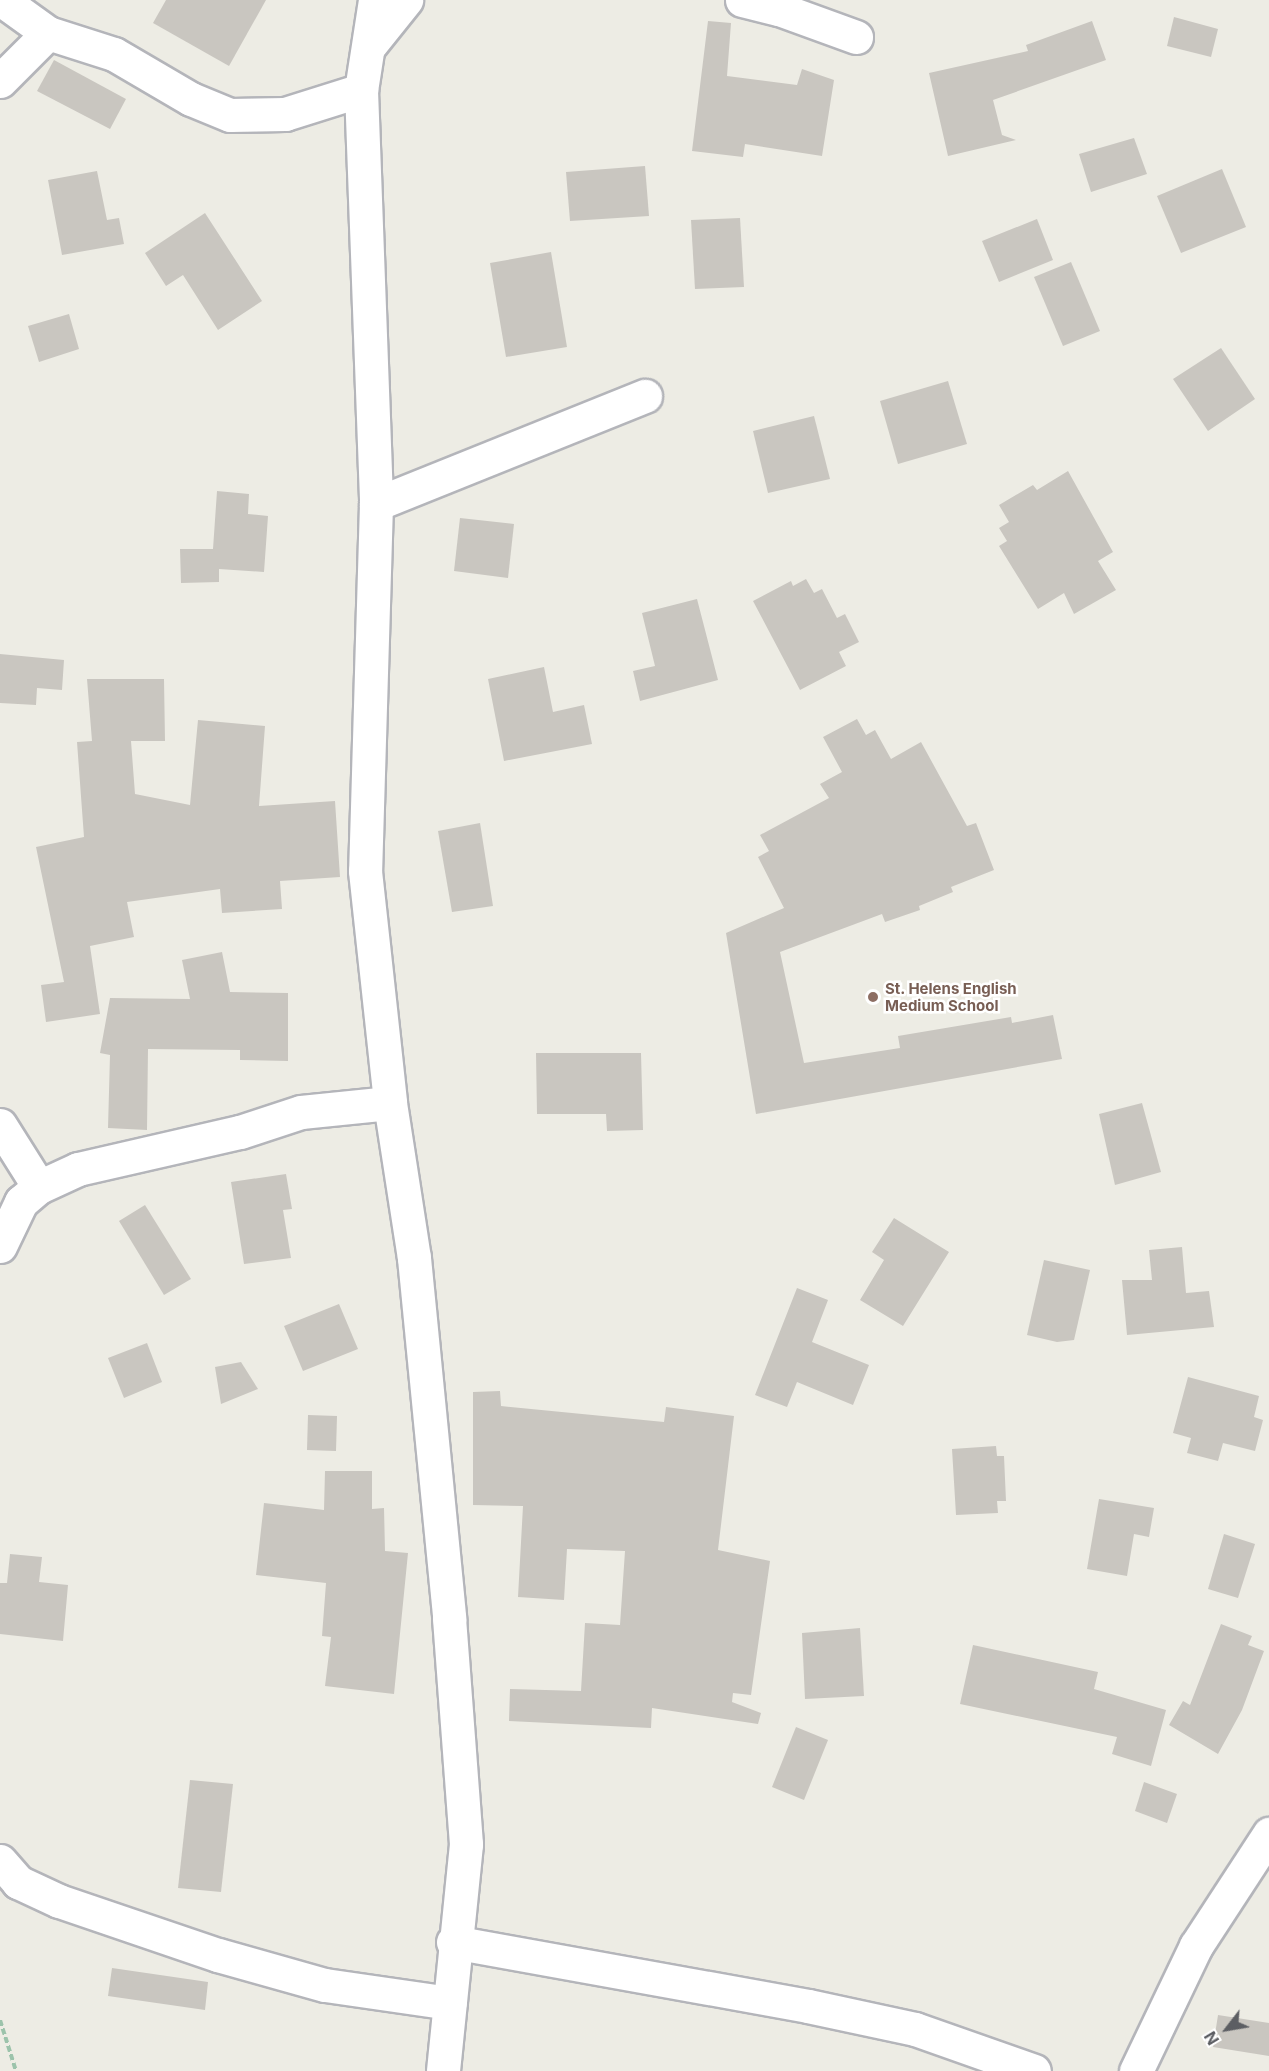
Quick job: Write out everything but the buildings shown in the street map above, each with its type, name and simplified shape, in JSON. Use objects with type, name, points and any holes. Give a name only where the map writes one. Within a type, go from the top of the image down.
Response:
[{"type":"street","points":[[2,0],[48,33],[114,54],[191,99],[230,115],[285,114],[362,90]]},
{"type":"street","points":[[375,0],[362,90],[376,504],[365,871],[390,1103],[414,1258],[452,1654],[466,1844],[453,1942],[443,2071]]},
{"type":"street","points":[[368,48],[406,0]]},
{"type":"street","points":[[742,0],[779,9],[856,37]]},
{"type":"street","points":[[0,81],[48,33]]},
{"type":"street","points":[[376,504],[645,396]]},
{"type":"street","points":[[0,1246],[21,1202],[39,1187],[78,1169],[240,1132],[301,1112],[390,1103]]},
{"type":"street","points":[[0,1125],[39,1187]]},
{"type":"street","points":[[1136,2071],[1196,1946],[1269,1834]]},
{"type":"street","points":[[0,1861],[18,1882],[59,1901],[218,1955],[325,1986],[450,2003]]},
{"type":"street","points":[[453,1942],[905,2027],[1034,2071]]},
{"type":"path","points":[[0,2020],[16,2071]]},
{"type":"place","name":"St. Helens English Medium School","points":[[873,997]]}]
